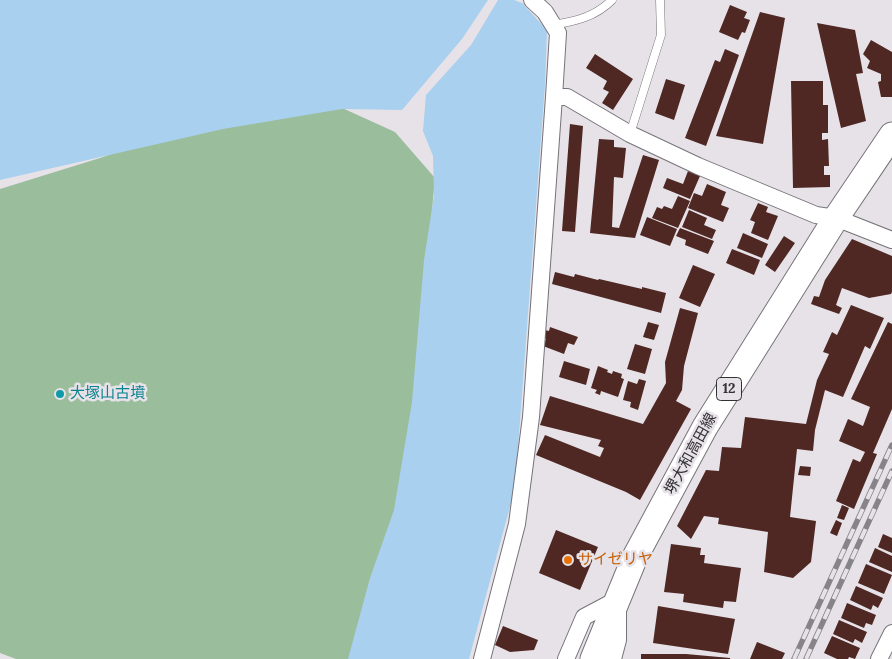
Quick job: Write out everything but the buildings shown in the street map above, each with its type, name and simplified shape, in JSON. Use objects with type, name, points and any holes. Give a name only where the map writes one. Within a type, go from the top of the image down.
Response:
[{"type":"main road","name":"堺大和高田線","points":[[593,659],[635,557],[705,427],[836,218],[892,135]]},
{"type":"street","points":[[482,659],[517,524],[531,417],[558,33],[545,12],[532,0]]},
{"type":"street","points":[[554,96],[566,97],[630,134],[698,166],[816,215],[836,218],[892,240]]},
{"type":"street","points":[[566,659],[584,617],[618,599],[618,640],[613,659]]},
{"type":"street","points":[[879,659],[892,633]]},
{"type":"lane","points":[[553,25],[589,17],[612,0]]},
{"type":"lane","points":[[630,134],[661,35],[660,0]]},
{"type":"green space","points":[[318,97],[395,132],[435,178],[423,307],[419,441],[362,659],[16,659],[0,653],[0,189],[100,158],[213,119]]},
{"type":"water","points":[[0,0],[488,0],[462,39],[402,110],[342,109],[223,129],[0,180]]},
{"type":"water","points":[[498,0],[514,0],[522,3],[547,30],[545,85],[515,488],[469,659],[348,659],[370,578],[394,510],[412,402],[424,260],[434,196],[433,156],[423,131],[426,95],[471,45]]},
{"type":"railway","points":[[794,659],[892,445]]},
{"type":"railway","points":[[806,659],[892,471]]},
{"type":"place","name":"大塚山古墳","points":[[60,394]]},
{"type":"place","name":"サイゼリヤ","points":[[568,560]]}]
